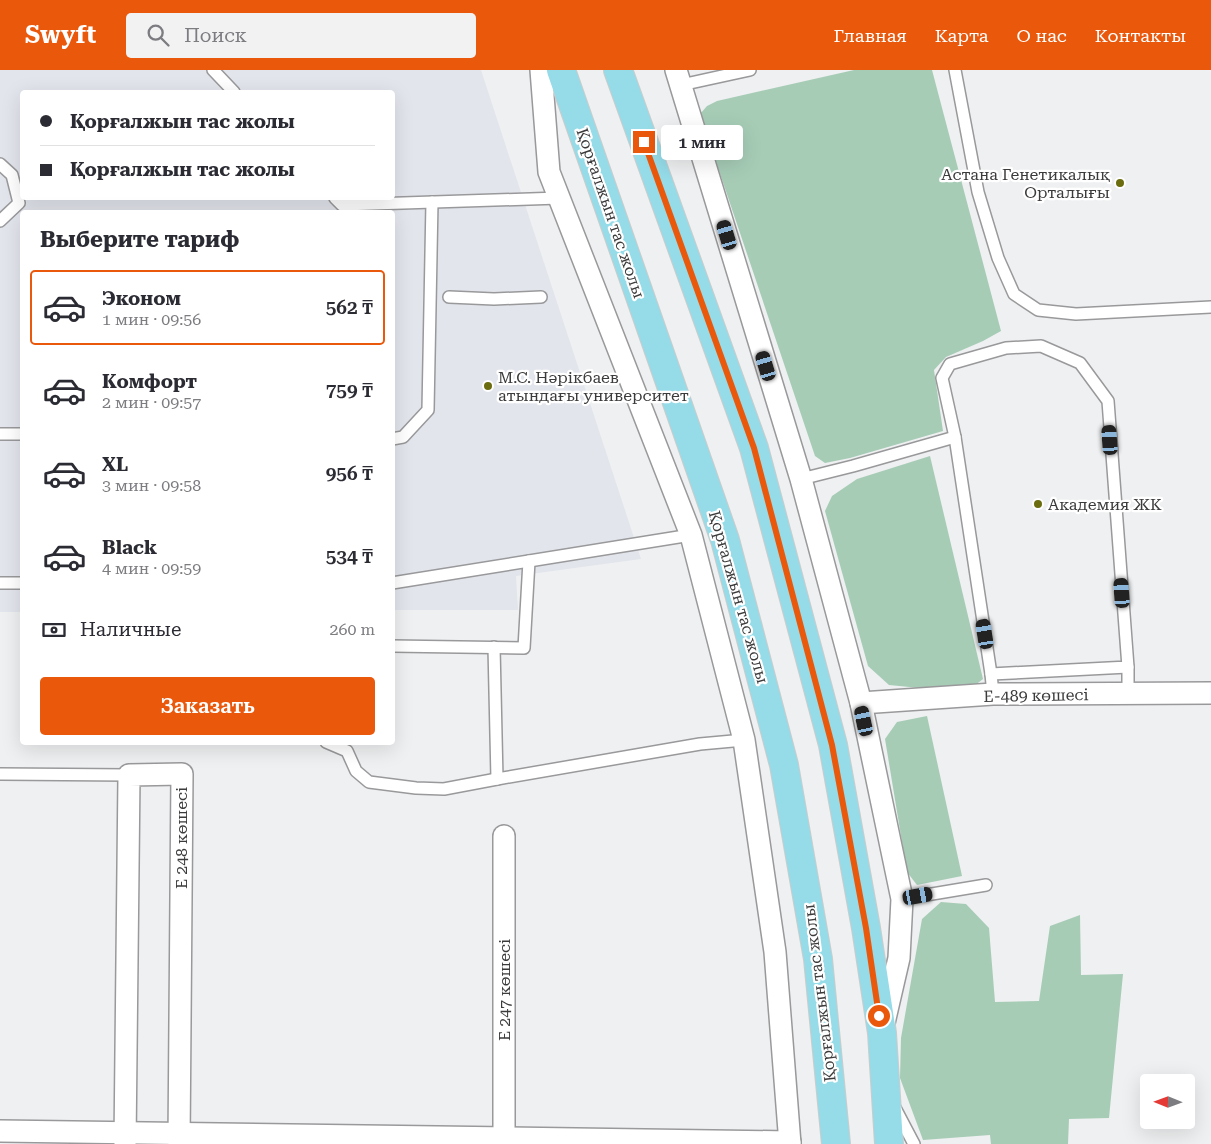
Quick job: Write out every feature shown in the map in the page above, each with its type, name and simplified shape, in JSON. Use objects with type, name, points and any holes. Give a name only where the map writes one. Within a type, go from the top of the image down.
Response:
[{"type":"main road","name":"Қорғалжын тас жолы","points":[[561,70],[725,540],[784,765],[818,959],[836,1144]]},
{"type":"main road","points":[[618,70],[754,448],[832,745],[866,928],[882,1033],[889,1144]]},
{"type":"street","points":[[0,1130],[125,1138],[179,1139],[790,1143],[776,952],[744,740],[691,535],[548,172],[542,70]]},
{"type":"street","points":[[679,77],[800,479],[861,703],[902,899],[899,958],[882,1033]]},
{"type":"street","name":"Е-489 көшесі","points":[[861,703],[992,684],[1128,694],[1211,693]]},
{"type":"street","name":"Е 248 көшесі","points":[[129,775],[182,774],[179,1139]]},
{"type":"street","points":[[125,1138],[129,775]]},
{"type":"street","name":"Е 247 көшесі","points":[[504,836],[504,1141]]},
{"type":"lane","points":[[213,70],[232,90]]},
{"type":"lane","points":[[679,77],[750,70]]},
{"type":"lane","points":[[955,70],[978,192],[998,258],[1014,294],[1038,310],[1076,314],[1211,307]]},
{"type":"lane","points":[[0,164],[12,175],[20,203],[0,221]]},
{"type":"lane","points":[[337,200],[342,205],[559,198]]},
{"type":"lane","points":[[395,438],[403,437],[428,410],[432,202]]},
{"type":"lane","points":[[449,297],[494,299],[541,297]]},
{"type":"lane","points":[[1128,667],[992,684],[955,437],[942,378],[950,364],[1006,348],[1041,346],[1080,364],[1108,401],[1128,667],[1128,694]]},
{"type":"lane","points":[[0,434],[20,434]]},
{"type":"lane","points":[[800,479],[955,437]]},
{"type":"lane","points":[[395,583],[691,535]]},
{"type":"lane","points":[[395,646],[524,648],[529,561]]},
{"type":"lane","points":[[0,583],[20,583]]},
{"type":"lane","points":[[494,647],[497,779]]},
{"type":"lane","points":[[334,745],[347,750],[356,771],[369,782],[416,788],[444,789],[700,744],[744,740]]},
{"type":"lane","points":[[0,774],[129,775]]},
{"type":"lane","points":[[902,899],[986,885]]},
{"type":"lane","points":[[886,1091],[914,1144]]},
{"type":"shaded area","name":"М.С. Нәрікбаев атындағы университет","points":[[0,70],[481,70],[641,559],[516,576],[518,610],[395,610],[395,210],[20,210],[20,612],[0,612]]},
{"type":"green space","points":[[854,70],[932,70],[1001,331],[946,357],[934,370],[943,431],[850,458],[825,463],[815,456],[700,114],[707,106],[717,101]]},
{"type":"green space","points":[[930,456],[983,679],[974,686],[920,688],[889,685],[868,666],[825,511],[832,496],[857,479]]},
{"type":"green space","points":[[927,716],[962,876],[917,885],[907,872],[885,739],[897,722]]},
{"type":"green space","points":[[941,902],[966,904],[989,928],[995,1002],[1039,1001],[1050,926],[1080,915],[1081,975],[1123,974],[1109,1118],[1069,1119],[1068,1144],[991,1144],[990,1135],[923,1140],[900,1078],[901,1038],[922,919]]},
{"type":"place","name":"Астана Генетикалық Орталығы","points":[[1120,183]]},
{"type":"place","name":"М.С. Нәрікбаев атындағы университет","points":[[488,386]]},
{"type":"place","name":"Академия ЖК","points":[[1038,504]]},
{"type":"route","points":[[644,142],[754,448],[832,745],[866,928],[879,1016]]}]
